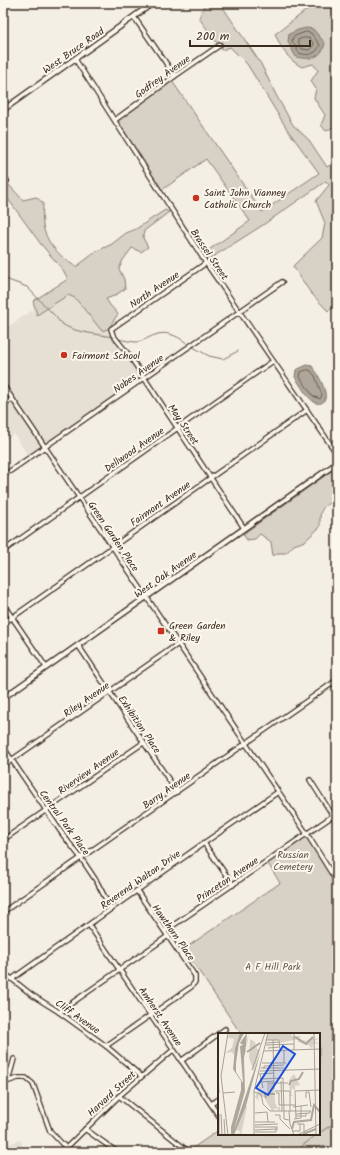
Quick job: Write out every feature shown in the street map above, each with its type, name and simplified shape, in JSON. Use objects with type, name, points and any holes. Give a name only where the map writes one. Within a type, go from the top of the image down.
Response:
[{"type":"street","name":"West Bruce Road","points":[[3,110],[153,3]]},
{"type":"street","points":[[134,17],[174,76]]},
{"type":"street","name":"Godfrey Avenue","points":[[115,120],[174,76],[220,45]]},
{"type":"street","name":"Brassel Street","points":[[75,59],[206,263],[337,454]]},
{"type":"street","points":[[3,175],[7,181],[3,184]]},
{"type":"street","name":"North Avenue","points":[[111,329],[206,263]]},
{"type":"street","name":"Nobes Avenue","points":[[3,476],[282,282]]},
{"type":"street","name":"May Street","points":[[111,329],[244,528]]},
{"type":"street","name":"Dellwood Avenue","points":[[3,551],[273,360]]},
{"type":"street","name":"Green Garden Place","points":[[3,385],[307,834],[337,882]]},
{"type":"street","points":[[3,405],[12,399]]},
{"type":"street","name":"Fairmont Avenue","points":[[3,624],[307,410]]},
{"type":"street","name":"West Oak Avenue","points":[[3,698],[337,463]]},
{"type":"street","points":[[3,604],[46,667]]},
{"type":"street","name":"Riley Avenue","points":[[3,766],[178,644]]},
{"type":"street","name":"Exhibition Place","points":[[78,645],[177,792]]},
{"type":"street","name":"Barry Avenue","points":[[3,912],[337,680]]},
{"type":"street","name":"Riverview Avenue","points":[[3,840],[143,743]]},
{"type":"street","name":"Central Park Place","points":[[3,746],[63,835],[97,882],[111,909]]},
{"type":"street","points":[[310,780],[337,822]]},
{"type":"street","name":"Reverend Walton Drive","points":[[12,979],[278,792]]},
{"type":"street","name":"Princeton Avenue","points":[[165,931],[337,813]]},
{"type":"street","points":[[204,843],[233,885]]},
{"type":"street","name":"Hawthorn Place","points":[[137,891],[195,976],[195,982],[191,987],[151,1016]]},
{"type":"street","name":"Amherst Avenue","points":[[89,925],[218,1114]]},
{"type":"street","points":[[59,1012],[168,936]]},
{"type":"street","name":"Cliff Avenue","points":[[3,972],[32,995],[59,1012],[106,1046],[141,1076]]},
{"type":"street","points":[[106,1046],[151,1016]]},
{"type":"street","points":[[218,1033],[225,1028]]},
{"type":"street","points":[[181,1061],[218,1033]]},
{"type":"street","name":"Harvard Street","points":[[62,1152],[118,1096],[173,1050]]},
{"type":"street","points":[[8,1081],[14,1059]]},
{"type":"street","points":[[3,1083],[18,1078],[26,1078],[33,1084],[50,1130],[66,1148]]},
{"type":"street","points":[[118,1096],[188,1151]]},
{"type":"street","points":[[211,1104],[218,1100]]},
{"type":"street","points":[[85,1129],[117,1152]]},
{"type":"shaded area","name":"Fairmont School","points":[[69,286],[108,332],[141,378],[29,457],[14,434],[3,441],[3,403],[11,398],[3,385],[3,330]]},
{"type":"shaded area","points":[[20,1140],[24,1152],[3,1152],[3,1146]]},
{"type":"green space","points":[[205,3],[220,3],[261,64],[293,125],[309,140],[327,167],[337,161],[337,305],[328,311],[310,292],[293,266],[322,238],[325,223],[316,201],[329,185],[326,181],[263,225],[208,260],[203,254],[250,221],[206,159],[162,190],[117,120],[172,81],[262,212],[319,173],[287,129],[247,64],[230,47],[222,50],[199,18]]},
{"type":"green space","points":[[316,3],[324,3],[329,5],[333,8],[337,15],[337,125],[326,131],[321,125],[325,115],[314,98],[316,89],[311,81],[318,70],[313,64],[302,67],[293,61],[282,49],[275,34]]},
{"type":"green space","points":[[8,184],[23,200],[36,197],[43,203],[43,225],[47,238],[60,255],[76,267],[97,251],[112,244],[126,233],[136,229],[165,210],[169,212],[144,231],[143,238],[148,247],[141,252],[132,248],[123,260],[119,269],[124,279],[125,289],[106,299],[118,314],[108,329],[102,331],[75,298],[68,295],[37,315],[33,301],[68,279],[63,270],[40,243],[3,192],[3,188]]},
{"type":"green space","points":[[337,467],[337,499],[327,504],[322,509],[320,516],[320,527],[305,541],[294,545],[286,553],[278,553],[273,556],[271,542],[260,534],[255,539],[247,540],[243,534]]},
{"type":"green space","name":"A F Hill Park","points":[[306,836],[337,881],[337,1152],[187,1152],[218,1131],[218,1135],[320,1135],[320,1033],[240,1033],[184,949],[280,883],[267,862]]},
{"type":"water","points":[[306,28],[313,29],[325,43],[321,52],[314,57],[296,57],[288,42],[289,34]]},
{"type":"water","points":[[307,365],[312,366],[317,373],[324,390],[325,399],[323,402],[318,404],[311,400],[295,377],[296,370]]},
{"type":"waterway","points":[[3,278],[27,287],[60,322],[66,326],[81,332],[112,337]]},
{"type":"waterway","points":[[118,339],[137,342],[158,334],[166,333],[179,338],[189,345]]},
{"type":"waterway","points":[[193,347],[209,356],[223,359],[238,351]]},
{"type":"waterway","points":[[320,1132],[330,1126],[337,1125]]},
{"type":"waterway","points":[[295,1152],[316,1135]]},
{"type":"place","name":"Saint John Vianney Catholic Church","points":[[196,198]]},
{"type":"place","name":"Fairmont School","points":[[64,355]]},
{"type":"place","name":"Green Garden & Riley","points":[[161,631]]},
{"type":"park label","name":"Russian Cemetery","points":[[293,860]]}]
